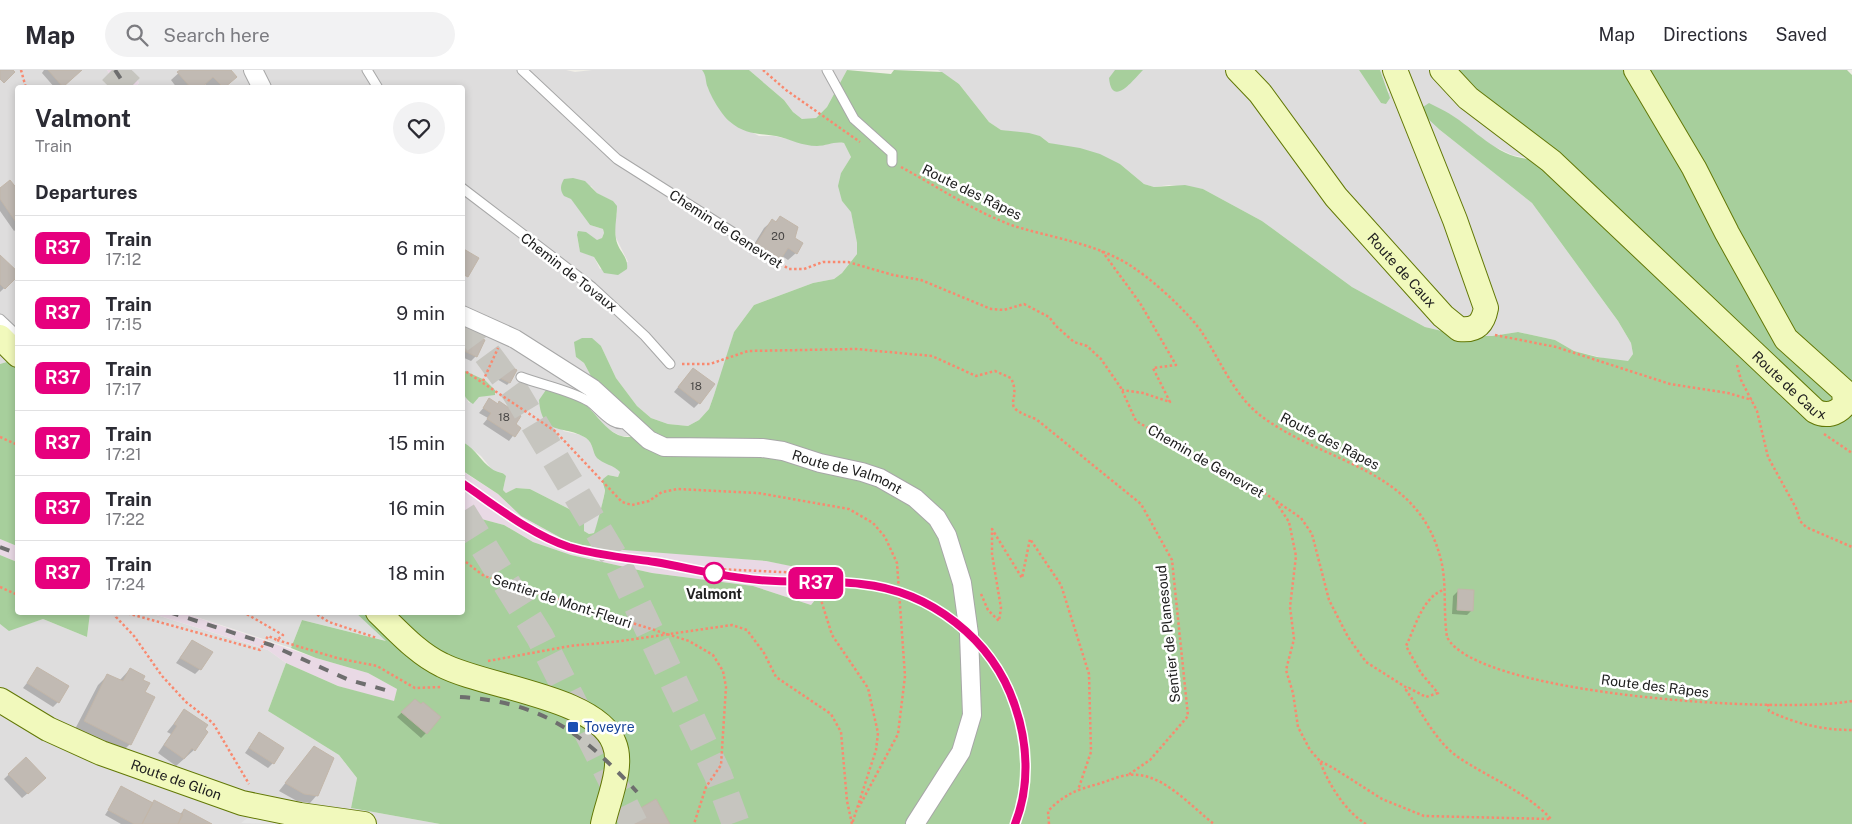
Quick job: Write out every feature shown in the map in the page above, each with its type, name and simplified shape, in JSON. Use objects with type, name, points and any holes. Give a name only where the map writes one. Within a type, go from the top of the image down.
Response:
[{"type":"street","points":[[254,70],[261,85]]},
{"type":"street","name":"Route de Caux","points":[[1238,70],[1260,93],[1336,197],[1437,309],[1459,329],[1472,329]]},
{"type":"street","points":[[1395,70],[1455,220],[1486,308],[1482,323],[1472,329]]},
{"type":"street","name":"Route de Caux","points":[[1442,70],[1468,98],[1551,161],[1815,411],[1827,414],[1841,414],[1844,404],[1844,391],[1786,339],[1727,233],[1694,168],[1636,70]]},
{"type":"street","name":"Route de Valmont","points":[[465,316],[515,339],[554,363],[592,388],[649,440],[664,447],[762,448],[783,451],[820,463],[880,478],[916,498],[936,518],[947,535],[962,583],[970,642],[972,715],[961,752],[916,824]]},
{"type":"street","points":[[0,337],[15,352]]},
{"type":"street","points":[[381,615],[429,658],[465,674],[570,707],[596,720],[605,727],[611,735],[617,755],[603,824]]},
{"type":"street","name":"Route de Glion","points":[[0,700],[48,729],[101,753],[242,803],[300,815],[364,824]]},
{"type":"lane","points":[[367,70],[376,85]]},
{"type":"lane","name":"Chemin de Genevret","points":[[522,70],[617,159],[738,235]]},
{"type":"lane","points":[[827,70],[854,119],[892,154],[892,162]]},
{"type":"lane","name":"Chemin de Tovaux","points":[[465,190],[592,287],[619,310],[670,364]]},
{"type":"lane","points":[[0,319],[15,333]]},
{"type":"lane","points":[[520,377],[586,400],[613,422],[618,424],[628,422]]},
{"type":"path","points":[[21,70],[25,85]]},
{"type":"path","points":[[763,70],[786,90],[865,145]]},
{"type":"path","name":"Route des Râpes","points":[[892,162],[959,200],[1013,225],[1101,250],[1139,270],[1193,320],[1228,377],[1260,415],[1282,429],[1370,470],[1398,491],[1418,510],[1433,533],[1441,562],[1446,636],[1451,646],[1492,668],[1577,687],[1646,698],[1724,704],[1826,704],[1852,701]]},
{"type":"path","name":"Chemin de Genevret","points":[[738,235],[751,246],[789,269],[804,269],[823,262],[848,262],[893,275],[921,280],[991,309],[1004,310],[1029,304],[1049,317],[1074,342],[1092,349],[1122,390],[1136,421],[1222,471],[1247,481],[1301,518],[1312,534],[1329,600],[1334,606],[1338,620],[1366,662],[1407,688]]},
{"type":"path","points":[[1101,250],[1140,303],[1176,365],[1153,368],[1170,402],[1143,393],[1122,390]]},
{"type":"path","points":[[1472,329],[1502,338],[1556,347],[1670,384],[1728,393],[1752,400]]},
{"type":"path","points":[[483,381],[498,347]]},
{"type":"path","name":"Sentier de Planesoud","points":[[670,364],[710,364],[748,351],[856,349],[932,356],[976,376],[995,371],[1011,378],[1014,384],[1013,406],[1017,413],[1036,419],[1141,504],[1172,560],[1188,716],[1150,760],[1128,775]]},
{"type":"path","points":[[1736,363],[1741,380],[1752,400],[1768,457],[1796,508],[1802,524],[1835,541],[1852,547]]},
{"type":"path","points":[[465,371],[555,431],[622,502],[632,506],[649,501],[662,492],[678,489],[758,493],[849,510],[873,523],[885,537],[897,563],[903,624],[904,686],[898,734],[858,808],[852,824]]},
{"type":"path","points":[[0,437],[15,444]]},
{"type":"path","points":[[1275,500],[1289,522],[1296,556],[1290,607],[1294,639],[1286,670],[1293,693],[1298,727],[1310,750],[1320,761],[1382,799],[1424,816],[1551,819],[1522,795],[1457,756],[1442,742],[1407,688]]},
{"type":"path","points":[[977,586],[988,610],[999,621],[1001,608],[992,554],[992,530],[1022,578],[1030,539],[1061,586],[1089,674],[1091,752],[1078,790]]},
{"type":"path","name":"Sentier de Mont-Fleuri","points":[[465,561],[484,576],[689,640],[713,655],[723,671],[726,687],[721,765],[706,787],[694,824]]},
{"type":"path","points":[[716,570],[803,573],[816,584],[832,634],[868,688],[878,733],[876,750],[852,824]]},
{"type":"path","points":[[0,587],[15,594]]},
{"type":"path","points":[[1407,688],[1426,697],[1438,693],[1421,672],[1406,646],[1415,622],[1436,593],[1443,590]]},
{"type":"path","points":[[116,615],[116,617],[134,636],[162,676],[186,702],[213,723],[248,781]]},
{"type":"path","points":[[134,615],[260,650],[268,636],[338,658],[377,666],[415,688],[453,684],[465,674]]},
{"type":"path","points":[[248,615],[283,635],[277,640]]},
{"type":"path","points":[[496,659],[570,646],[621,641],[732,625],[747,630],[764,653],[776,677],[831,714],[841,732],[847,801],[852,824]]},
{"type":"path","points":[[1768,704],[1769,711],[1785,719],[1831,730],[1852,730]]},
{"type":"path","points":[[1320,761],[1323,771],[1350,811],[1366,824]]},
{"type":"path","points":[[1049,824],[1048,811],[1062,797],[1078,790],[1128,775],[1141,776],[1166,785],[1214,824]]},
{"type":"shaded area","points":[[0,70],[107,70],[116,85],[15,85],[15,349],[10,361],[0,364]]},
{"type":"shaded area","points":[[107,70],[132,70],[139,83],[137,85],[116,85]]},
{"type":"shaded area","points":[[132,70],[566,70],[575,72],[592,70],[702,70],[705,73],[708,88],[728,120],[759,136],[774,136],[819,146],[836,141],[844,143],[851,157],[841,173],[842,201],[851,211],[857,243],[857,254],[842,273],[834,279],[813,283],[754,305],[734,332],[709,409],[699,420],[688,426],[668,424],[651,418],[637,406],[616,378],[601,346],[576,357],[584,363],[592,378],[631,411],[636,418],[634,436],[621,436],[609,430],[585,404],[563,431],[581,435],[589,440],[599,460],[615,466],[620,472],[618,477],[608,475],[602,482],[605,490],[599,521],[594,533],[589,534],[584,531],[584,519],[577,513],[530,489],[516,488],[506,493],[503,490],[505,481],[503,473],[493,471],[481,456],[465,444],[465,396],[469,403],[479,397],[495,394],[495,390],[485,380],[465,371],[465,85],[137,85],[139,83]],"holes":[[[591,186],[597,193],[613,201],[617,213],[614,223],[616,238],[628,262],[600,269],[594,257],[580,251],[577,236],[590,237],[597,241],[602,238],[603,229],[590,225],[571,198]]]},
{"type":"shaded area","points":[[749,70],[847,70],[827,107],[816,118],[802,119],[793,112],[784,100]]},
{"type":"shaded area","points":[[938,70],[1359,70],[1381,103],[1389,92],[1380,70],[1458,70],[1477,90],[1534,134],[1532,159],[1512,155],[1491,145],[1450,114],[1440,130],[1532,203],[1618,321],[1631,343],[1633,354],[1628,361],[1616,361],[1574,351],[1555,340],[1518,332],[1492,336],[1463,336],[1425,327],[1352,287],[1262,221],[1203,189],[1169,185],[1154,187],[1144,184],[1120,164],[1049,143],[1040,136],[1001,130],[989,122],[959,84]]},
{"type":"shaded area","points":[[465,473],[498,494],[521,516],[572,544],[766,561],[836,574],[811,605],[753,586],[652,573],[571,555],[533,542],[504,525],[474,517],[465,511]]},
{"type":"shaded area","points":[[0,539],[15,545],[15,561],[0,555]]},
{"type":"shaded area","points":[[90,615],[156,615],[268,650],[286,663],[268,711],[339,755],[357,778],[351,808],[440,824],[0,824],[0,624],[9,630],[43,619],[87,637]]},
{"type":"shaded area","points":[[156,615],[190,615],[316,658],[368,673],[397,689],[394,702],[338,686],[286,663],[268,650]]},
{"type":"shaded area","points":[[190,615],[358,615],[387,641],[302,620],[291,648]]},
{"type":"shaded area","points":[[251,815],[284,821],[281,824],[241,823]]},
{"type":"green space","points":[[702,70],[749,70],[784,100],[793,112],[802,119],[816,118],[827,107],[847,70],[891,74],[894,70],[942,72],[959,84],[989,122],[1001,130],[1029,133],[1040,136],[1049,143],[1080,148],[1100,154],[1120,164],[1144,184],[1154,187],[1185,185],[1203,189],[1262,221],[1352,287],[1425,327],[1463,336],[1492,336],[1518,332],[1555,340],[1574,351],[1597,357],[1628,361],[1633,354],[1631,343],[1618,321],[1532,203],[1440,130],[1425,116],[1423,107],[1429,103],[1450,114],[1498,149],[1520,158],[1532,159],[1534,134],[1477,90],[1458,70],[1847,70],[1852,75],[1852,824],[440,824],[351,808],[357,778],[339,755],[268,711],[286,663],[338,686],[394,701],[397,689],[368,673],[316,658],[291,648],[302,620],[386,641],[358,615],[465,615],[465,511],[474,517],[504,525],[533,542],[571,555],[652,573],[753,586],[811,605],[835,575],[766,561],[572,544],[521,516],[498,494],[465,472],[465,443],[472,448],[488,466],[506,476],[503,490],[506,493],[516,488],[530,489],[577,513],[584,519],[584,531],[589,534],[594,533],[605,493],[603,479],[608,475],[618,477],[620,472],[597,458],[586,438],[550,425],[541,412],[539,400],[548,387],[562,386],[587,406],[607,428],[620,436],[634,436],[636,418],[631,411],[592,378],[584,363],[576,357],[574,342],[582,338],[592,338],[601,346],[616,378],[637,406],[651,418],[668,424],[688,426],[699,420],[709,409],[734,332],[754,305],[813,283],[834,279],[842,273],[857,254],[857,243],[851,212],[842,201],[838,186],[841,173],[851,157],[844,143],[812,146],[741,129],[729,121],[717,106],[709,92],[705,74]]},
{"type":"green space","points":[[1115,70],[1143,70],[1124,89],[1114,91],[1109,78]]},
{"type":"green space","points":[[1359,70],[1380,70],[1390,98],[1386,104],[1381,103]]},
{"type":"green space","points":[[573,178],[585,181],[597,193],[613,201],[617,206],[616,239],[627,265],[627,269],[618,275],[604,273],[594,257],[580,252],[578,231],[586,232],[597,240],[602,238],[604,233],[603,229],[590,225],[571,199],[564,196],[561,188],[564,179]]},
{"type":"green space","points":[[15,349],[15,545],[0,539],[0,364],[10,361]]},
{"type":"green space","points":[[465,371],[485,380],[495,390],[495,395],[479,397],[473,404],[466,398]]},
{"type":"green space","points":[[0,555],[15,561],[15,615],[90,615],[87,637],[43,619],[9,631],[0,624]]},
{"type":"building","points":[[0,70],[13,70],[15,72],[4,83],[0,79]]},
{"type":"building","points":[[48,70],[82,70],[65,85],[61,85]]},
{"type":"building","points":[[180,70],[231,70],[237,77],[228,85],[221,85],[213,77],[204,85],[188,85],[177,72]]},
{"type":"building","points":[[10,180],[15,186],[15,221],[0,199],[0,188]]},
{"type":"building","points":[[780,216],[798,227],[795,238],[803,243],[797,254],[788,248],[781,259],[756,244],[772,219],[776,222]]},
{"type":"building","points":[[465,250],[479,258],[468,277],[465,276]]},
{"type":"building","points":[[0,255],[15,269],[15,279],[5,289],[0,284]]},
{"type":"building","points":[[465,331],[485,340],[477,357],[465,351]]},
{"type":"building","points":[[503,363],[517,370],[510,383],[496,376]]},
{"type":"building","points":[[693,368],[715,384],[700,404],[678,387]]},
{"type":"building","points":[[489,398],[498,404],[499,401],[521,416],[516,424],[521,428],[515,437],[487,419],[491,413],[483,408]]},
{"type":"building","points":[[1458,589],[1474,590],[1473,611],[1457,610]]},
{"type":"building","points":[[192,640],[213,652],[201,670],[180,658]]},
{"type":"building","points":[[37,667],[69,686],[59,703],[27,683]]},
{"type":"building","points":[[130,668],[145,676],[143,680],[150,683],[145,692],[155,697],[131,745],[84,721],[107,674],[123,681]]},
{"type":"building","points":[[415,699],[421,704],[423,702],[441,717],[427,734],[401,712]]},
{"type":"building","points":[[184,709],[208,725],[205,729],[208,732],[195,751],[192,748],[184,759],[164,745],[177,726],[174,724]]},
{"type":"building","points":[[571,719],[580,725],[577,730],[568,724]]},
{"type":"building","points":[[259,732],[284,748],[274,764],[249,748]]},
{"type":"building","points":[[314,746],[334,758],[318,796],[304,794],[285,783]]},
{"type":"building","points":[[26,757],[46,778],[28,794],[8,774]]},
{"type":"building","points":[[121,786],[153,803],[142,824],[134,824],[108,810]]},
{"type":"building","points":[[656,799],[670,824],[634,824],[631,818],[634,816],[632,813]]},
{"type":"building","points":[[154,800],[183,815],[178,824],[142,824]]},
{"type":"building","points":[[184,809],[212,824],[178,824]]},
{"type":"tunnel","points":[[112,70],[127,85]]},
{"type":"tunnel","points":[[465,324],[516,393],[617,562],[718,775],[736,824]]},
{"type":"tunnel","points":[[465,517],[540,637],[634,824]]},
{"type":"railway","points":[[115,70],[125,85]]},
{"type":"railway","points":[[465,485],[531,529],[569,547],[746,578],[805,582]]},
{"type":"railway","points":[[0,547],[15,553]]},
{"type":"railway","points":[[178,615],[271,645],[349,680],[393,692]]},
{"type":"railway","points":[[460,697],[489,700],[515,706],[559,724],[579,737],[598,753],[637,792]]},
{"type":"train","name":"R37","points":[[465,485],[530,529],[569,547],[758,580],[860,584],[885,588],[910,596],[939,610],[959,624],[988,654],[1013,699],[1021,724],[1026,773],[1024,792],[1015,824]]},
{"type":"place","name":"Valmont","points":[[714,573]]},
{"type":"place","name":"Toveyre","points":[[573,727]]}]
